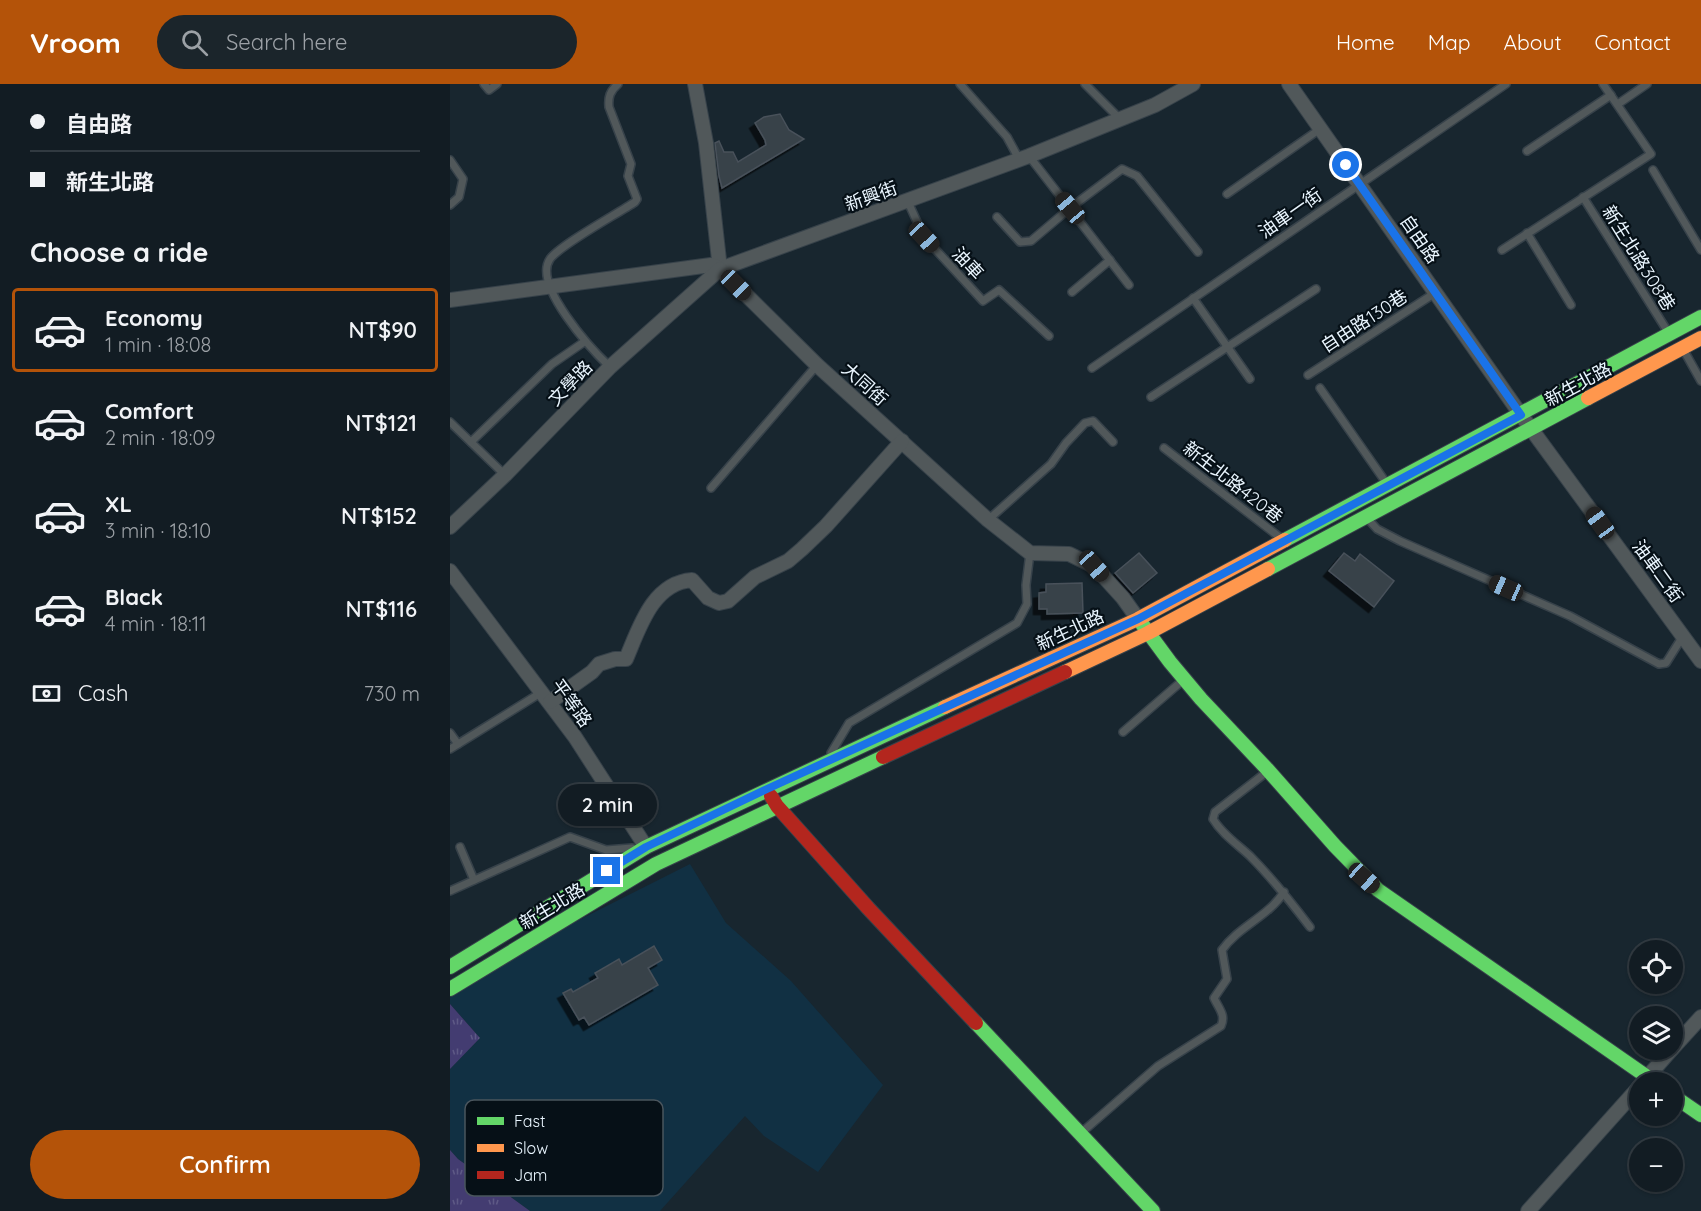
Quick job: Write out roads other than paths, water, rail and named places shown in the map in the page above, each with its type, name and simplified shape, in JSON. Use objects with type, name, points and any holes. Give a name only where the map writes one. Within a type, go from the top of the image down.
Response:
[{"type":"main road","name":"新生北路","points":[[450,967],[646,847],[1138,619],[1701,317]]},
{"type":"main road","name":"新生北路","points":[[450,988],[656,864],[1148,633],[1701,338]]},
{"type":"main road","points":[[1138,619],[1184,680],[1350,865],[1378,890],[1632,1072]]},
{"type":"main road","points":[[767,789],[777,806],[868,908],[1153,1211]]},
{"type":"main road","name":"平等路","points":[[646,847],[656,864]]},
{"type":"main road","points":[[1683,1103],[1701,1115]]},
{"type":"street","name":"新興街","points":[[450,300],[711,266],[720,269],[908,202],[1024,157],[1155,105],[1193,84]]},
{"type":"street","name":"自由路","points":[[1289,84],[1521,415]]},
{"type":"street","points":[[699,86],[720,269]]},
{"type":"street","name":"大同街","points":[[720,269],[817,365],[988,520],[1030,553]]},
{"type":"street","name":"文學路","points":[[450,527],[505,475],[610,368],[720,269]]},
{"type":"street","name":"油車二街","points":[[1521,415],[1701,661]]},
{"type":"street","points":[[546,697],[592,672],[599,664],[615,659],[626,659],[642,621],[652,604],[668,587],[679,581],[692,580],[708,598],[719,603],[728,601],[755,577],[788,561],[826,526],[902,441]]},
{"type":"street","points":[[1030,553],[1069,554],[1094,566],[1123,598],[1138,619]]},
{"type":"street","name":"平等路","points":[[450,571],[575,737],[646,847]]},
{"type":"street","points":[[1683,1037],[1701,1017]]},
{"type":"street","points":[[1654,1072],[1663,1060]]},
{"type":"street","points":[[1528,1211],[1629,1101]]},
{"type":"lane","points":[[484,84],[489,90],[497,84]]},
{"type":"lane","points":[[610,368],[584,342],[549,288],[547,265],[550,257],[637,199],[628,176],[631,164],[609,107],[608,99],[611,90],[618,84]]},
{"type":"lane","points":[[960,84],[1070,208],[1129,285]]},
{"type":"lane","points":[[1085,84],[1119,118]]},
{"type":"lane","name":"油車一街","points":[[1092,368],[1506,84]]},
{"type":"lane","name":"新生北路308巷","points":[[1502,250],[1651,154],[1603,84]]},
{"type":"lane","points":[[1618,104],[1647,84]]},
{"type":"lane","points":[[1527,151],[1611,95]]},
{"type":"lane","points":[[1227,194],[1320,129]]},
{"type":"lane","points":[[450,160],[463,179],[459,196],[450,205]]},
{"type":"lane","points":[[997,217],[1020,242],[1031,241],[1122,169],[1137,176],[1198,252]]},
{"type":"lane","points":[[1653,170],[1701,250]]},
{"type":"lane","name":"新生北路308巷","points":[[1583,198],[1669,334]]},
{"type":"lane","name":"油車","points":[[908,202],[924,237],[983,301],[999,290],[1049,336]]},
{"type":"lane","points":[[1527,233],[1571,304]]},
{"type":"lane","points":[[1072,292],[1110,260]]},
{"type":"lane","points":[[1151,397],[1316,288]]},
{"type":"lane","name":"自由路130巷","points":[[1308,375],[1435,293]]},
{"type":"lane","points":[[1193,298],[1250,379]]},
{"type":"lane","points":[[471,442],[552,364],[584,342]]},
{"type":"lane","points":[[1682,348],[1701,381]]},
{"type":"lane","points":[[711,488],[817,365]]},
{"type":"lane","points":[[1320,387],[1388,486]]},
{"type":"lane","points":[[988,520],[1051,464],[1066,442],[1085,423],[1093,421],[1113,442]]},
{"type":"lane","points":[[450,422],[505,475]]},
{"type":"lane","name":"新生北路420巷","points":[[1164,448],[1284,541]]},
{"type":"lane","points":[[1358,502],[1366,517],[1377,529],[1570,616],[1659,664],[1666,663],[1683,636]]},
{"type":"lane","points":[[826,762],[849,723],[1017,622],[1027,604],[1026,585],[1030,553]]},
{"type":"lane","points":[[1123,732],[1184,680]]},
{"type":"lane","points":[[450,749],[546,697]]},
{"type":"lane","points":[[450,733],[458,744]]},
{"type":"lane","points":[[1268,771],[1215,812],[1214,819],[1218,827],[1284,892],[1310,927]]},
{"type":"lane","points":[[450,891],[570,837],[606,850],[646,847]]},
{"type":"lane","points":[[460,847],[474,880]]},
{"type":"lane","points":[[1081,1133],[1158,1066],[1221,1026],[1224,1020],[1215,998],[1227,979],[1228,972],[1222,950],[1232,936],[1278,902],[1284,892]]}]
